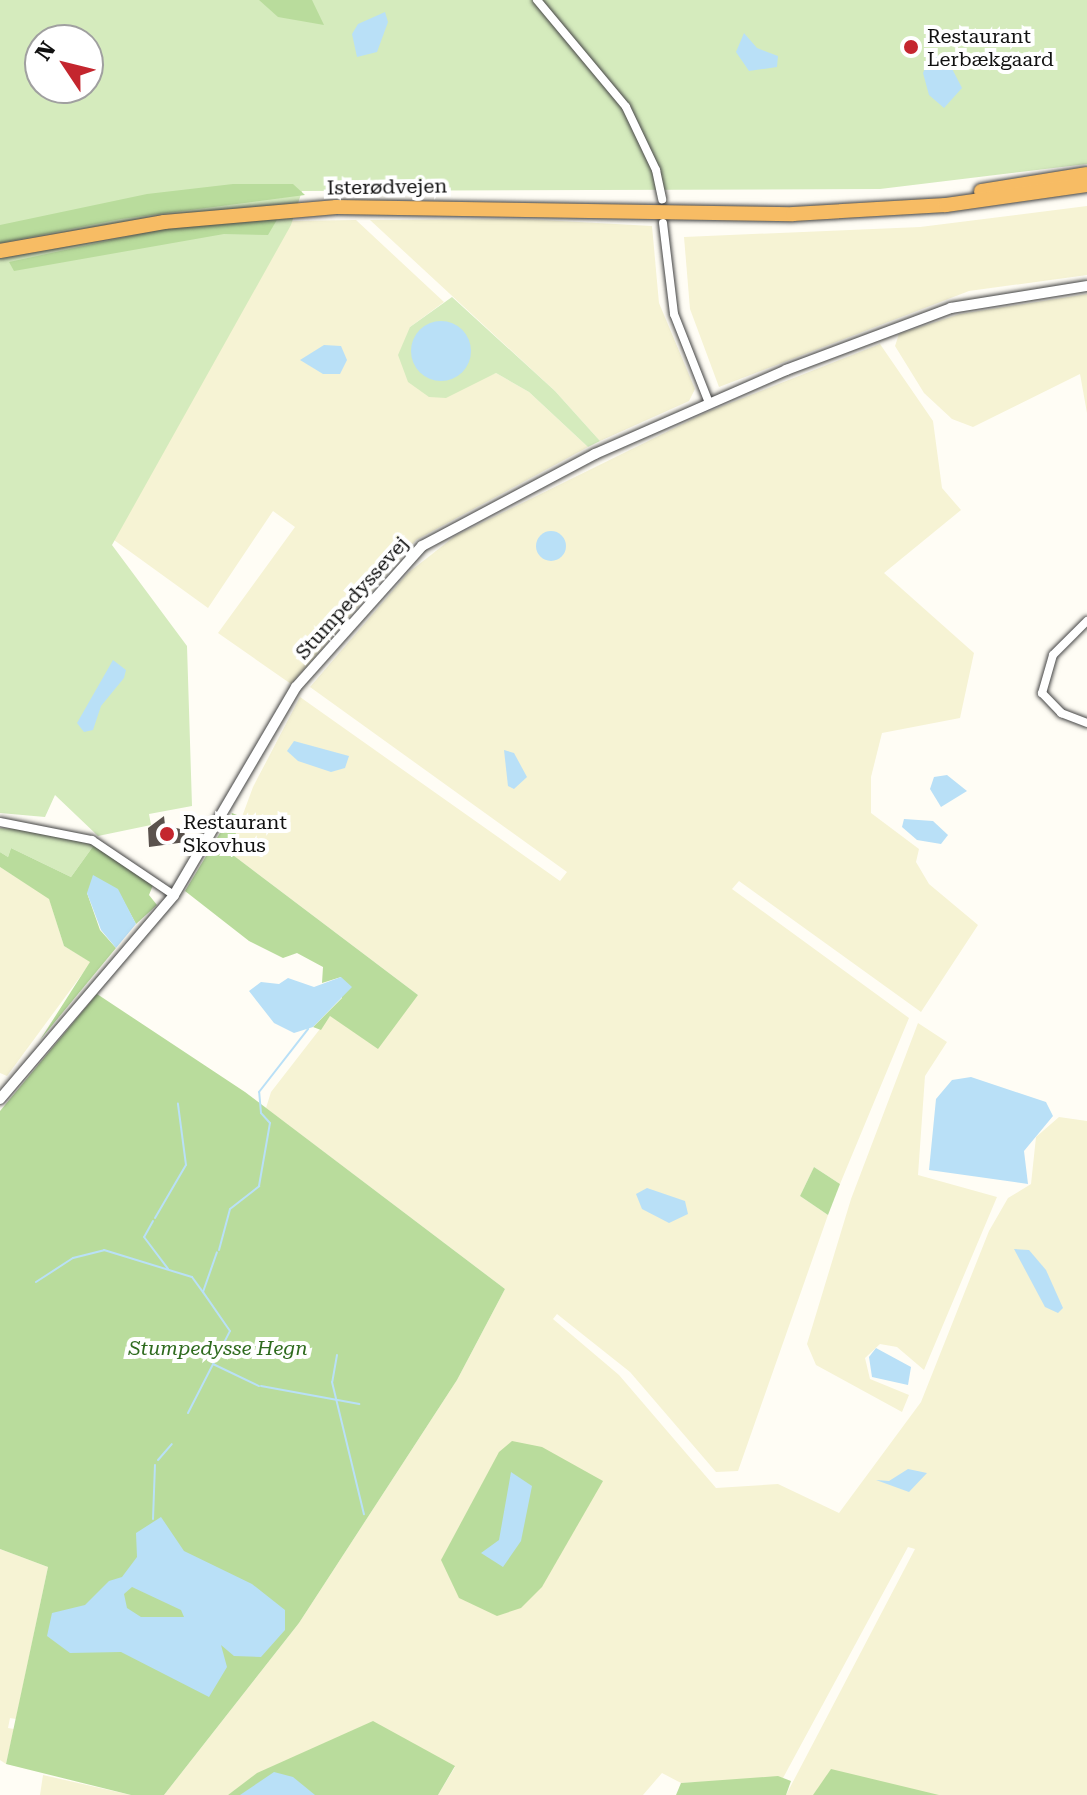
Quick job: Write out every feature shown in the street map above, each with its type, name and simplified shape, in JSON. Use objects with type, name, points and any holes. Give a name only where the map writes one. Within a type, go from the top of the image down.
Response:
[{"type":"highway","name":"Isterødvejen","points":[[777,212],[960,195],[1087,174]]},
{"type":"highway","name":"Isterødvejen","points":[[0,251],[164,222],[336,207],[885,211],[1087,185]]},
{"type":"street","points":[[537,0],[626,107],[656,170],[662,199]]},
{"type":"street","points":[[663,223],[674,314],[709,403]]},
{"type":"street","name":"Stumpedyssevej","points":[[0,1099],[174,895],[296,687],[422,546],[595,454],[709,403],[951,308],[1087,286]]},
{"type":"street","points":[[1087,621],[1053,655],[1042,693],[1061,713],[1087,723]]},
{"type":"street","points":[[0,822],[92,840],[174,895]]},
{"type":"shaded area","points":[[1087,206],[1087,275],[969,291],[719,387],[690,309],[684,237],[920,227]]},
{"type":"shaded area","points":[[524,219],[652,226],[659,303],[695,389],[689,401],[600,441],[555,391],[370,220]]},
{"type":"shaded area","points":[[356,220],[444,302],[410,327],[475,381],[496,373],[529,392],[588,447],[416,540],[291,684],[218,633],[295,527],[273,511],[208,608],[114,540],[292,221]]},
{"type":"shaded area","points":[[1087,294],[1087,413],[1080,374],[973,427],[952,419],[924,393],[895,346],[899,334],[960,314]]},
{"type":"shaded area","points":[[880,344],[933,421],[942,488],[961,510],[884,573],[974,653],[960,718],[882,733],[871,777],[871,813],[919,849],[916,862],[929,884],[978,925],[921,1012],[739,881],[732,889],[909,1018],[840,1184],[814,1167],[800,1196],[828,1215],[738,1471],[716,1472],[630,1372],[557,1314],[553,1319],[619,1375],[716,1488],[778,1484],[839,1513],[921,1402],[989,1231],[1008,1198],[1031,1184],[1036,1137],[1059,1117],[1087,1121],[1087,1795],[786,1795],[915,1549],[908,1547],[783,1778],[681,1783],[662,1773],[643,1795],[438,1795],[455,1767],[291,1759],[228,1795],[164,1795],[299,1623],[457,1380],[505,1289],[266,1108],[271,1092],[330,1016],[418,995],[229,852],[253,787],[300,697],[560,881],[567,872],[310,687],[408,573],[455,536],[705,413]]},
{"type":"shaded area","points":[[0,867],[49,898],[64,946],[91,962],[7,1076],[0,1073]]},
{"type":"shaded area","points":[[918,1023],[947,1042],[925,1076],[918,1175],[997,1197],[924,1370],[897,1347],[880,1344],[865,1358],[870,1379],[909,1395],[902,1412],[816,1365],[807,1344],[851,1199]]},
{"type":"shaded area","points":[[0,1549],[48,1567],[16,1719],[10,1718],[8,1728],[14,1729],[6,1764],[0,1760]]},
{"type":"shaded area","points":[[43,1775],[131,1795],[40,1795]]},
{"type":"green space","points":[[0,0],[1087,0],[1087,164],[880,189],[302,191],[291,225],[112,545],[187,646],[192,806],[149,814],[151,825],[98,836],[55,795],[45,817],[0,813]]},
{"type":"green space","points":[[259,0],[312,0],[324,25],[278,17]]},
{"type":"green space","points":[[233,184],[293,184],[305,195],[121,219],[0,243],[0,225],[147,194]]},
{"type":"green space","points":[[278,218],[268,235],[224,234],[14,271],[9,262],[163,229]]},
{"type":"green space","points":[[452,297],[555,391],[600,441],[588,447],[529,392],[496,373],[446,398],[429,397],[408,382],[398,355],[410,327]]},
{"type":"green space","points":[[232,813],[242,817],[229,852],[418,995],[378,1049],[330,1016],[321,1030],[313,1027],[342,998],[341,977],[322,983],[323,967],[297,953],[283,958],[249,941],[185,891]]},
{"type":"green space","points":[[0,828],[28,830],[94,845],[71,877],[11,848],[8,857],[0,852]]},
{"type":"green space","points":[[94,845],[153,885],[149,895],[157,905],[136,924],[117,889],[87,893],[100,930],[116,948],[40,1040],[90,962],[64,946],[49,899],[0,867],[0,852],[8,857],[11,848],[71,877]]},
{"type":"green space","name":"Stumpedysse Hegn","points":[[97,994],[245,1092],[505,1289],[457,1380],[299,1623],[164,1795],[131,1795],[6,1764],[48,1567],[0,1549],[0,1111]]},
{"type":"green space","points":[[814,1167],[840,1184],[828,1215],[800,1196]]},
{"type":"green space","points":[[512,1441],[542,1447],[603,1481],[542,1587],[521,1608],[497,1616],[459,1598],[441,1560],[499,1452]]},
{"type":"green space","points":[[373,1721],[455,1766],[438,1795],[228,1795],[257,1773]]},
{"type":"green space","points":[[831,1769],[939,1795],[813,1795]]},
{"type":"green space","points":[[778,1776],[791,1781],[786,1795],[676,1795],[681,1783]]},
{"type":"water","points":[[385,12],[388,22],[377,52],[357,57],[352,34],[358,24]]},
{"type":"water","points":[[744,33],[757,48],[778,56],[777,67],[749,71],[736,52]]},
{"type":"water","points":[[945,55],[962,88],[944,108],[929,95],[923,73],[930,57]]},
{"type":"water","points":[[441,321],[452,323],[462,330],[469,340],[469,362],[462,372],[452,379],[441,381],[430,379],[420,372],[413,362],[411,351],[413,340],[420,330],[430,323]]},
{"type":"water","points":[[324,345],[341,346],[347,360],[340,374],[323,374],[300,360]]},
{"type":"water","points":[[551,531],[561,536],[566,546],[561,556],[551,561],[541,556],[536,546],[541,536]]},
{"type":"water","points":[[113,660],[126,670],[124,678],[101,706],[93,730],[84,732],[77,723]]},
{"type":"water","points":[[294,741],[349,756],[345,768],[331,772],[298,761],[287,751]]},
{"type":"water","points":[[504,750],[514,753],[527,777],[514,789],[508,786]]},
{"type":"water","points":[[947,775],[967,791],[941,807],[930,789],[934,777]]},
{"type":"water","points":[[904,819],[933,821],[948,835],[941,844],[917,840],[902,827]]},
{"type":"water","points":[[93,875],[118,889],[136,924],[116,948],[101,930],[87,893]]},
{"type":"water","points":[[341,977],[352,987],[313,1027],[294,1033],[274,1023],[249,991],[261,982],[279,984],[288,978],[314,987]]},
{"type":"water","points":[[971,1077],[1046,1102],[1053,1116],[1024,1151],[1028,1184],[929,1170],[936,1099],[952,1080]]},
{"type":"water","points":[[647,1188],[685,1201],[688,1214],[669,1223],[642,1209],[636,1194]]},
{"type":"water","points":[[1014,1249],[1029,1250],[1046,1270],[1063,1308],[1058,1313],[1045,1307]]},
{"type":"water","points":[[876,1348],[911,1367],[908,1385],[872,1377],[869,1357]]},
{"type":"water","points":[[908,1469],[927,1473],[909,1492],[876,1480],[889,1481]]},
{"type":"water","points":[[511,1472],[532,1486],[521,1541],[503,1567],[481,1553],[499,1540]]},
{"type":"water","points":[[161,1517],[184,1551],[252,1584],[285,1610],[285,1630],[261,1657],[234,1656],[221,1645],[227,1667],[209,1697],[121,1652],[70,1653],[47,1636],[52,1613],[85,1605],[109,1581],[122,1577],[137,1557],[136,1533]],"holes":[[[132,1587],[181,1610],[184,1617],[141,1617],[127,1608],[124,1594]]]},
{"type":"water","points":[[274,1772],[293,1777],[315,1795],[240,1795]]},
{"type":"building","name":"Restaurant Skovhus","points":[[164,816],[165,825],[184,830],[186,842],[149,847],[148,828]]},
{"type":"waterway","points":[[219,1250],[230,1209],[259,1186],[270,1123],[261,1113],[259,1092],[308,1029]]},
{"type":"waterway","points":[[155,1218],[186,1165],[178,1104]]},
{"type":"waterway","points":[[153,1221],[144,1237],[168,1269]]},
{"type":"waterway","points":[[36,1282],[73,1258],[104,1250],[192,1277],[203,1292]]},
{"type":"waterway","points":[[188,1413],[230,1331],[203,1292],[217,1252]]},
{"type":"waterway","points":[[337,1355],[332,1382],[364,1514]]},
{"type":"waterway","points":[[213,1364],[259,1386]]},
{"type":"waterway","points":[[261,1386],[359,1404]]},
{"type":"waterway","points":[[158,1460],[172,1444]]},
{"type":"waterway","points":[[153,1519],[155,1465]]},
{"type":"place","name":"Restaurant Lerbækgaard","points":[[911,47]]},
{"type":"place","name":"Restaurant Skovhus","points":[[167,834]]}]
